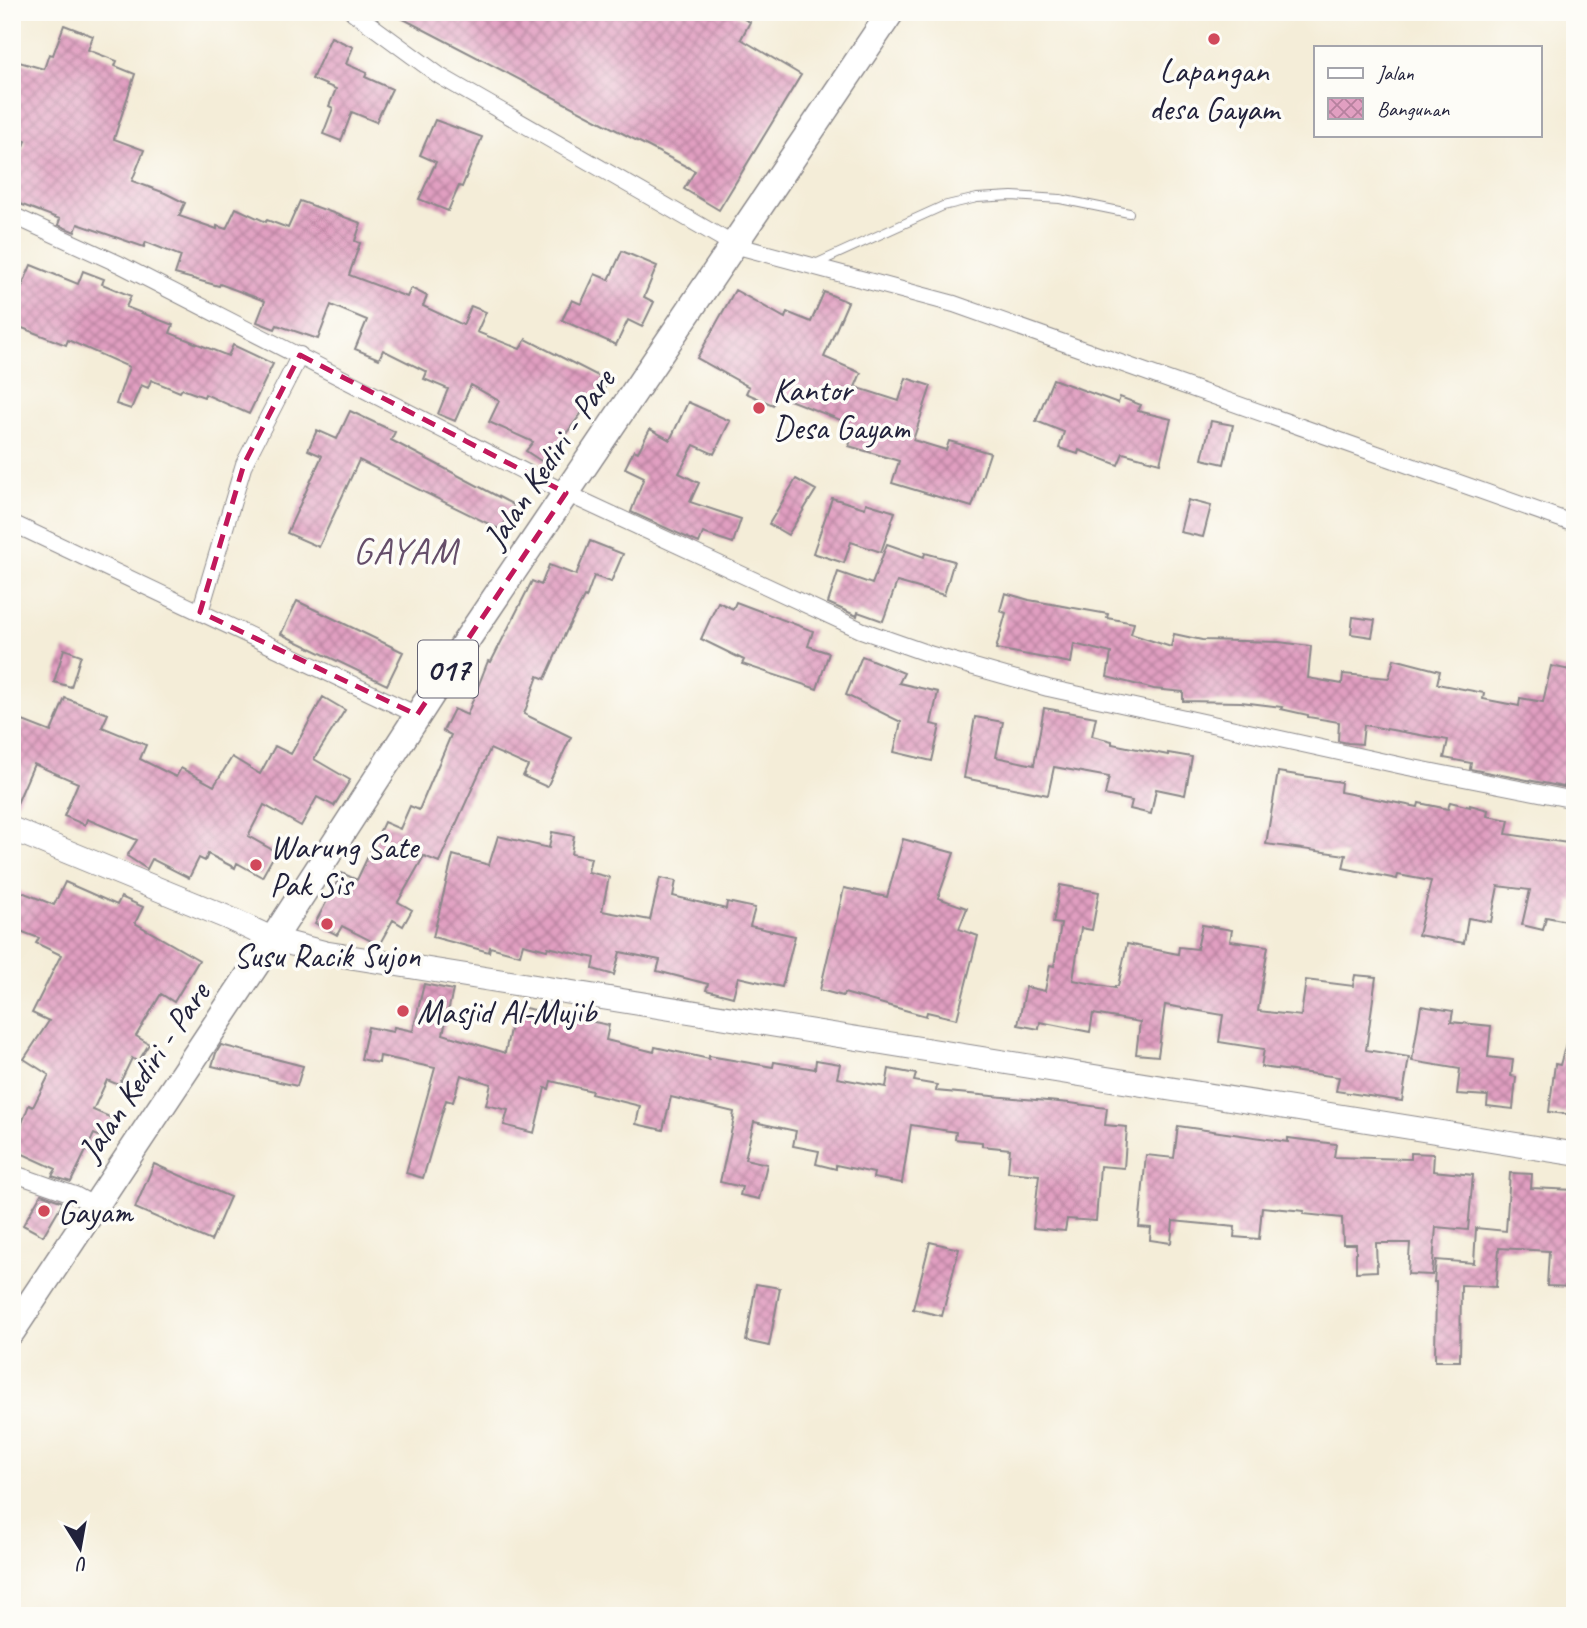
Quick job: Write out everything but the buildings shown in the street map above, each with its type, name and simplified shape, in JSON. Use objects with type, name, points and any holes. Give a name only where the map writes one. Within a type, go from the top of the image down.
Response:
[{"type":"main road","name":"Jalan Kediri - Pare","points":[[12,1331],[273,939],[417,715],[891,12]]},
{"type":"street","points":[[353,12],[440,76],[734,245],[954,304],[1575,524]]},
{"type":"street","points":[[12,215],[119,264],[566,493],[861,630],[932,655],[1048,688],[1403,766],[1575,800]]},
{"type":"street","points":[[200,612],[244,464],[300,355]]},
{"type":"street","points":[[12,523],[417,715]]},
{"type":"street","points":[[12,829],[273,939],[326,953],[1575,1154]]},
{"type":"street","points":[[12,1173],[75,1195],[95,1206]]},
{"type":"lane","points":[[810,266],[943,206],[977,198],[1060,199],[1129,213]]},
{"type":"highlighted area","points":[[300,355],[566,493],[417,715],[200,612],[244,464]]},
{"type":"place","name":"Lapangan desa Gayam","points":[[1214,39]]},
{"type":"place","name":"Kantor Desa Gayam","points":[[759,408]]},
{"type":"place","name":"Warung Sate Pak Sis","points":[[256,865]]},
{"type":"place","name":"Susu Racik Sujon","points":[[327,924]]},
{"type":"place","name":"Masjid Al-Mujib","points":[[403,1011]]},
{"type":"place","name":"Gayam","points":[[44,1211]]},
{"type":"district","name":"GAYAM","points":[[406,550]]}]
